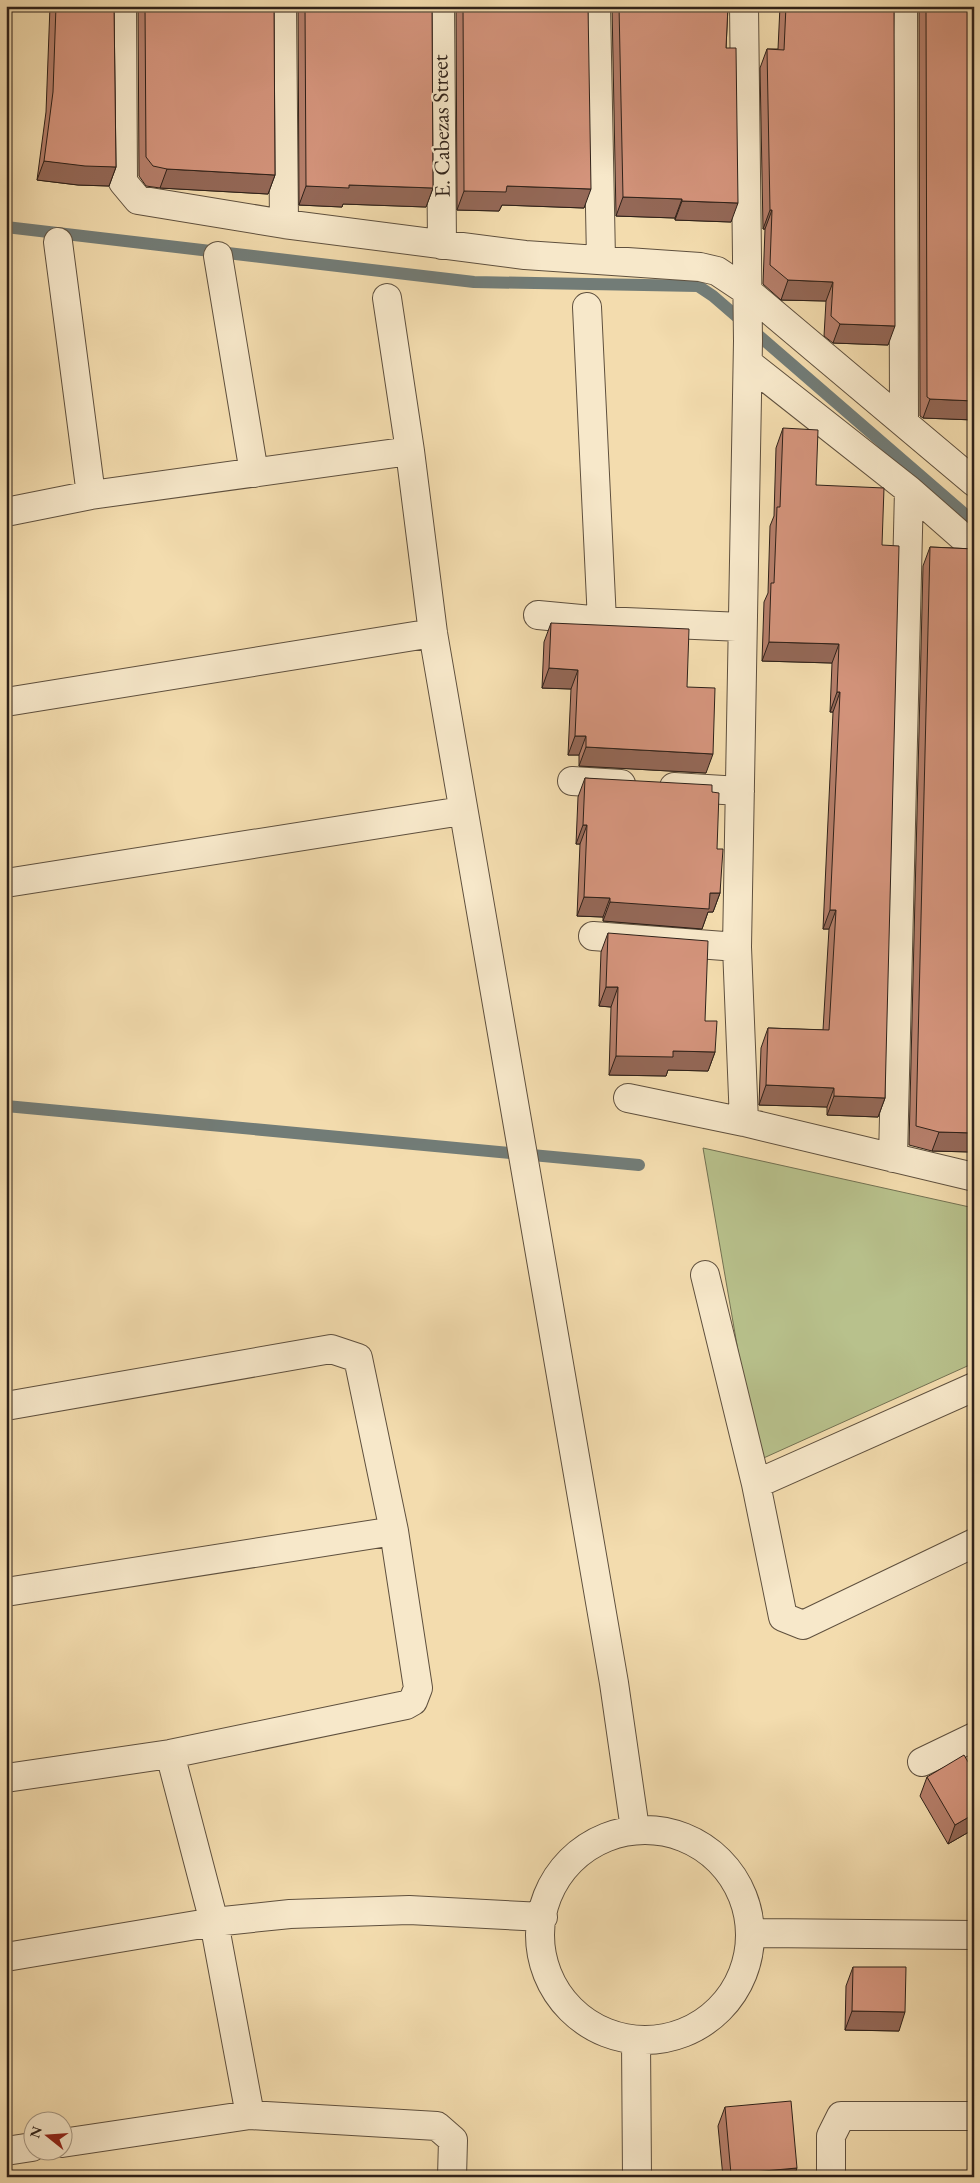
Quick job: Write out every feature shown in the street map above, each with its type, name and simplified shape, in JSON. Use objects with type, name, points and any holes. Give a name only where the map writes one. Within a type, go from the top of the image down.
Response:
[{"type":"street","points":[[122,6],[123,182],[138,200],[284,224],[442,245],[525,255],[700,267],[717,271],[748,328],[910,490],[974,547]]},
{"type":"street","points":[[282,6],[284,224]]},
{"type":"street","name":"E. Cabezas Street","points":[[440,6],[442,245]]},
{"type":"street","points":[[596,6],[601,259]]},
{"type":"street","points":[[744,6],[748,328],[737,947],[744,1122]]},
{"type":"street","points":[[903,6],[904,422]]},
{"type":"street","points":[[58,242],[91,496]]},
{"type":"street","points":[[218,256],[254,473]]},
{"type":"street","points":[[387,298],[410,451],[433,633],[462,811],[614,1683],[635,1829]]},
{"type":"street","points":[[586,307],[602,621]]},
{"type":"street","points":[[748,328],[904,422],[974,482]]},
{"type":"street","points":[[6,512],[91,496],[410,451]]},
{"type":"street","points":[[893,1158],[910,490]]},
{"type":"street","points":[[538,615],[602,621],[742,627]]},
{"type":"street","points":[[6,702],[433,633]]},
{"type":"street","points":[[572,780],[740,791]]},
{"type":"street","points":[[6,882],[462,811]]},
{"type":"street","points":[[593,936],[737,947]]},
{"type":"street","points":[[628,1098],[744,1122],[974,1177]]},
{"type":"street","points":[[705,1275],[756,1484],[783,1617],[803,1625],[974,1543]]},
{"type":"street","points":[[6,1406],[331,1349],[358,1358],[394,1531],[418,1688],[413,1701],[406,1705],[170,1754],[6,1778]]},
{"type":"street","points":[[756,1484],[974,1387]]},
{"type":"street","points":[[6,1592],[394,1531]]},
{"type":"street","points":[[922,1762],[974,1737]]},
{"type":"street","points":[[170,1754],[214,1922],[250,2115]]},
{"type":"street","points":[[635,1829],[675,1832],[705,1847],[729,1870],[744,1900],[751,1933],[746,1964],[740,1978],[733,1992],[713,2016],[687,2032],[657,2040],[636,2041],[596,2029],[572,2010],[553,1986],[542,1957],[542,1917],[547,1896],[562,1870],[585,1848],[611,1834],[635,1829]]},
{"type":"street","points":[[6,1956],[214,1922],[290,1914],[409,1910],[542,1917]]},
{"type":"street","points":[[751,1933],[974,1935]]},
{"type":"street","points":[[636,2041],[637,2177]]},
{"type":"street","points":[[72,2142],[250,2115],[437,2126],[453,2140],[452,2177]]},
{"type":"street","points":[[831,2177],[831,2136],[841,2116],[974,2116]]},
{"type":"street","points":[[6,2151],[22,2149]]},
{"type":"green space","points":[[703,1148],[974,1208],[974,1363],[757,1461]]},
{"type":"building","points":[[56,6],[114,6],[116,167],[85,166],[44,161],[53,92]]},
{"type":"building","points":[[145,6],[274,6],[275,175],[167,169],[153,166],[146,157]]},
{"type":"building","points":[[305,6],[432,6],[433,188],[349,185],[349,188],[306,186]]},
{"type":"building","points":[[463,6],[588,6],[591,189],[507,186],[506,192],[464,191]]},
{"type":"building","points":[[619,6],[728,6],[726,48],[736,48],[738,203],[623,197]]},
{"type":"building","points":[[786,6],[894,6],[895,326],[840,324],[831,316],[833,282],[788,280],[770,265],[772,210],[770,210],[767,49],[784,50]]},
{"type":"building","points":[[926,6],[974,6],[974,401],[930,399],[927,397]]},
{"type":"building","points":[[783,428],[818,430],[816,485],[884,488],[882,545],[899,546],[885,1098],[834,1096],[834,1088],[766,1085],[768,1028],[829,1030],[836,910],[830,910],[840,692],[837,692],[839,644],[769,642],[771,583],[774,583],[777,507],[780,507]]},
{"type":"building","points":[[930,547],[974,549],[974,1133],[939,1132],[916,1126]]},
{"type":"building","points":[[551,623],[689,629],[687,687],[715,688],[713,754],[586,747],[586,736],[575,736],[578,670],[549,668]]},
{"type":"building","points":[[585,778],[712,785],[712,792],[719,793],[717,849],[723,849],[720,893],[710,893],[709,909],[610,902],[610,898],[584,897],[587,825],[583,825]]},
{"type":"building","points":[[608,933],[708,941],[705,1021],[717,1021],[715,1052],[673,1051],[673,1057],[616,1056],[618,987],[606,987]]},
{"type":"building","points":[[964,1755],[974,1772],[974,1814],[955,1825],[927,1777]]},
{"type":"building","points":[[853,1967],[906,1967],[905,2012],[852,2011]]},
{"type":"building","points":[[791,2101],[797,2168],[731,2174],[725,2107]]},
{"type":"waterway","points":[[6,227],[474,282],[698,286],[713,296],[974,522]]},
{"type":"waterway","points":[[6,1106],[639,1165]]}]
